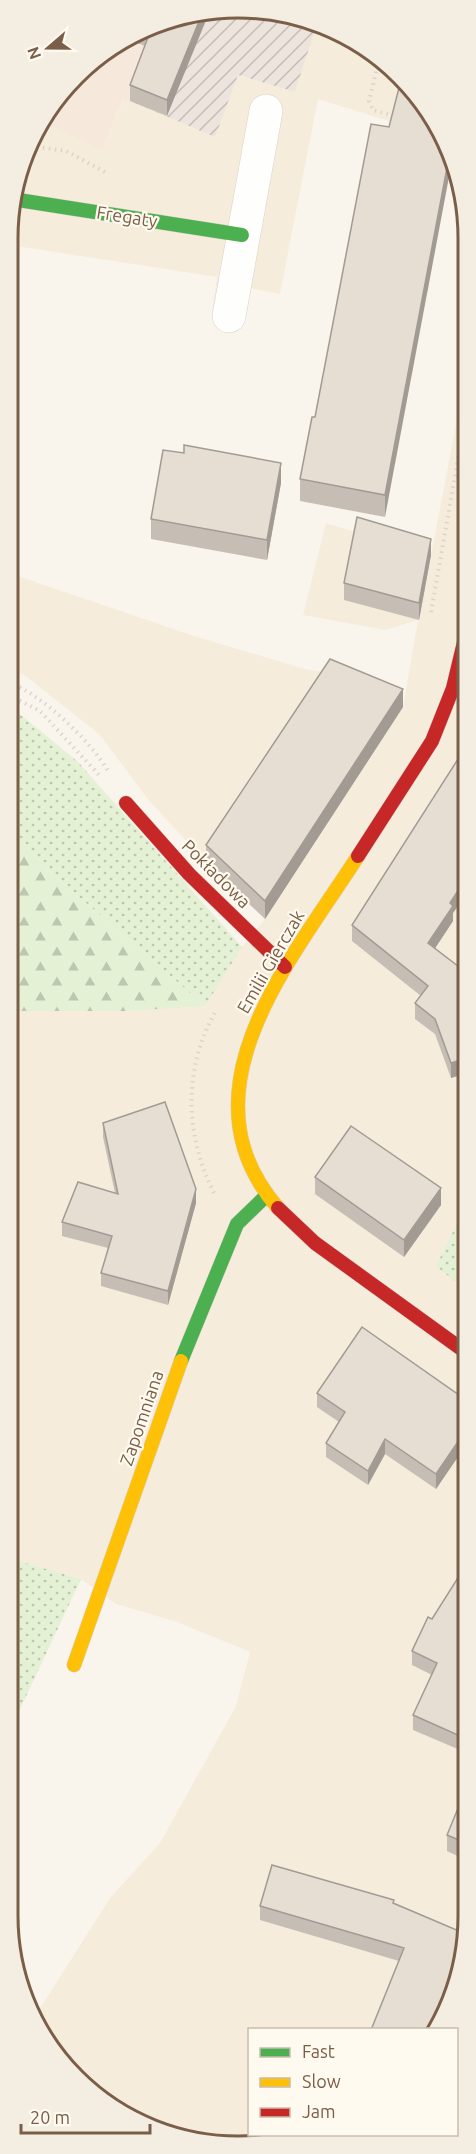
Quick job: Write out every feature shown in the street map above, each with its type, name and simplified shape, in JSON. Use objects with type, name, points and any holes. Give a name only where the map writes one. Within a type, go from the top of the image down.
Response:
[{"type":"street","points":[[229,316],[266,111]]},
{"type":"street","name":"Fregaty","points":[[21,200],[242,235]]},
{"type":"street","name":"Emilii Gierczak","points":[[458,666],[453,688],[432,741],[285,967],[255,1023],[245,1048],[236,1102],[245,1152],[267,1195],[286,1218],[315,1243],[458,1347]]},
{"type":"street","name":"Pokładowa","points":[[126,803],[189,874],[285,967]]},
{"type":"street","name":"Zapomniana","points":[[74,1665],[177,1371],[237,1224],[267,1195]]},
{"type":"path","points":[[378,68],[369,101],[373,110],[406,119]]},
{"type":"path","points":[[430,620],[458,455]]},
{"type":"path","points":[[18,686],[36,695],[52,707],[106,767],[126,803]]},
{"type":"path","points":[[18,700],[40,711],[126,803]]},
{"type":"shaded area","points":[[224,18],[252,18],[295,25],[314,32],[295,92],[238,75],[215,137],[130,101],[171,28]]},
{"type":"shaded area","points":[[314,32],[348,47],[394,82],[413,104],[432,135],[318,99],[280,294],[249,288],[244,318],[212,313],[217,277],[18,246],[18,224],[25,181],[49,125],[102,149],[124,98],[214,136],[238,75],[295,92]]},
{"type":"shaded area","points":[[156,34],[130,101],[123,99],[102,150],[49,125],[82,82],[104,63],[128,47]]},
{"type":"shaded area","points":[[458,414],[458,1930],[454,1959],[446,1987],[428,2028],[248,2028],[248,2136],[224,2136],[195,2132],[154,2119],[128,2107],[104,2091],[82,2072],[63,2050],[39,2009],[110,1898],[160,1843],[236,1706],[250,1652],[177,1622],[116,1604],[81,1579],[18,1561],[18,1011],[128,1011],[242,947],[265,919],[206,863],[147,798],[99,734],[23,674],[18,673],[18,576],[194,636],[305,669],[367,679],[403,707],[418,620],[385,630],[303,615],[326,523],[431,555]]},
{"type":"green space","points":[[18,712],[78,762],[242,947],[205,1006],[48,870],[18,837]]},
{"type":"green space","points":[[18,837],[48,870],[205,1006],[128,1011],[18,1011]]},
{"type":"green space","points":[[458,1222],[458,1284],[436,1266]]},
{"type":"green space","points":[[18,1561],[81,1579],[18,1714]]},
{"type":"building","points":[[199,21],[167,100],[130,85],[148,38],[181,25]]},
{"type":"building","points":[[399,88],[429,128],[447,169],[385,495],[300,479],[312,417],[315,417],[371,124],[389,127]]},
{"type":"building","points":[[184,445],[281,463],[267,540],[151,519],[163,450],[184,453]]},
{"type":"building","points":[[357,517],[431,539],[419,603],[344,583]]},
{"type":"building","points":[[330,659],[403,689],[265,901],[206,845]]},
{"type":"building","points":[[458,759],[458,891],[450,903],[453,906],[428,943],[458,966],[458,1061],[451,1063],[435,1019],[415,1003],[428,986],[352,925]]},
{"type":"building","points":[[165,1102],[196,1189],[168,1291],[101,1273],[112,1236],[62,1222],[78,1182],[118,1194],[103,1123]]},
{"type":"building","points":[[351,1126],[441,1188],[404,1240],[315,1177]]},
{"type":"building","points":[[362,1327],[458,1394],[458,1442],[436,1474],[385,1439],[368,1471],[326,1443],[345,1412],[317,1393]]},
{"type":"building","points":[[458,1578],[458,1735],[413,1715],[437,1663],[412,1651],[428,1617],[432,1619]]},
{"type":"building","points":[[458,1808],[458,1840],[447,1835]]},
{"type":"building","points":[[272,1865],[394,1900],[393,1903],[458,1931],[451,1973],[428,2028],[372,2028],[404,1948],[260,1906]]},
{"type":"traffic: fast","points":[[21,200],[242,235]]},
{"type":"traffic: fast","points":[[181,1361],[237,1224],[267,1195]]},
{"type":"traffic: slow","points":[[278,1208],[249,1163],[238,1118],[241,1072],[255,1026],[277,981],[358,856]]},
{"type":"traffic: slow","points":[[74,1665],[181,1361]]},
{"type":"traffic: jam","points":[[358,856],[432,741],[453,688],[458,667]]},
{"type":"traffic: jam","points":[[126,803],[189,874],[285,967]]},
{"type":"traffic: jam","points":[[278,1208],[315,1243],[458,1346]]}]
